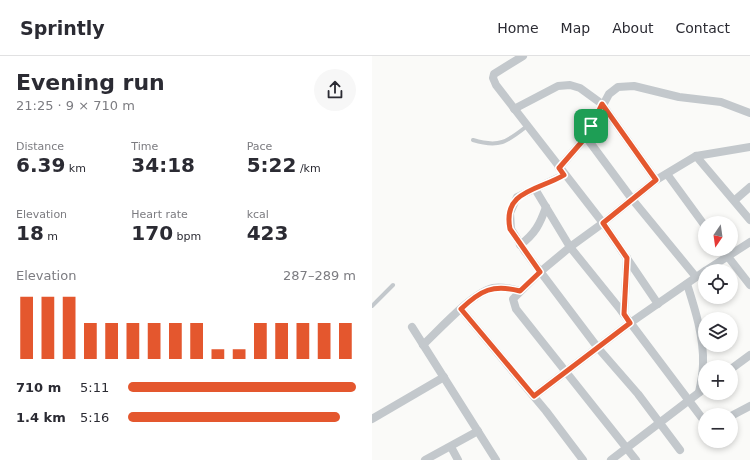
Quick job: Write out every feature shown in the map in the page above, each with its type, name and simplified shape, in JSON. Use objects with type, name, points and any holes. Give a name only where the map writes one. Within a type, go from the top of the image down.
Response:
[{"type":"street","points":[[523,56],[498,70],[493,78],[496,85],[603,223],[658,304]]},
{"type":"street","points":[[514,109],[558,86],[570,85],[580,88],[602,104],[656,180]]},
{"type":"street","points":[[680,450],[638,394],[598,348],[520,245],[510,229],[510,213],[517,197],[535,189],[562,172],[586,137],[602,104],[609,94],[618,87],[634,86],[679,97],[704,98],[721,102],[750,113]]},
{"type":"street","points":[[534,396],[630,323],[696,277],[632,199],[586,137]]},
{"type":"street","points":[[636,460],[516,309],[513,299],[540,272],[570,247],[603,223],[656,180],[696,156],[750,147]]},
{"type":"street","points":[[696,156],[750,220]]},
{"type":"street","points":[[667,174],[698,216]]},
{"type":"street","points":[[734,200],[750,187]]},
{"type":"street","points":[[535,189],[570,247],[624,314],[698,413]]},
{"type":"street","points":[[520,245],[532,236],[538,228],[546,207]]},
{"type":"street","points":[[738,247],[750,242]]},
{"type":"street","points":[[712,264],[721,256]]},
{"type":"street","points":[[728,256],[750,285]]},
{"type":"street","points":[[624,314],[627,258]]},
{"type":"street","points":[[687,284],[693,302],[703,347],[704,360]]},
{"type":"street","points":[[423,345],[470,301],[491,288],[504,287],[520,291]]},
{"type":"street","points":[[461,309],[534,396],[583,460]]},
{"type":"street","points":[[412,327],[478,432],[493,459]]},
{"type":"street","points":[[738,364],[750,355]]},
{"type":"street","points":[[372,419],[444,377]]},
{"type":"street","points":[[611,460],[698,393]]},
{"type":"street","points":[[738,412],[750,406]]},
{"type":"street","points":[[425,460],[478,432]]},
{"type":"street","points":[[451,447],[458,460]]},
{"type":"lane","points":[[473,140],[486,144],[499,144],[510,139],[527,126]]},
{"type":"lane","points":[[372,306],[393,286]]},
{"type":"route","points":[[602,104],[656,180],[603,223],[627,258],[624,314],[630,323],[534,396],[461,309],[470,301],[491,288],[504,287],[520,291],[540,272],[510,229],[509,222],[512,205],[517,197],[523,193],[556,180],[564,175],[559,168],[574,153],[586,137],[591,126],[602,104]]}]
